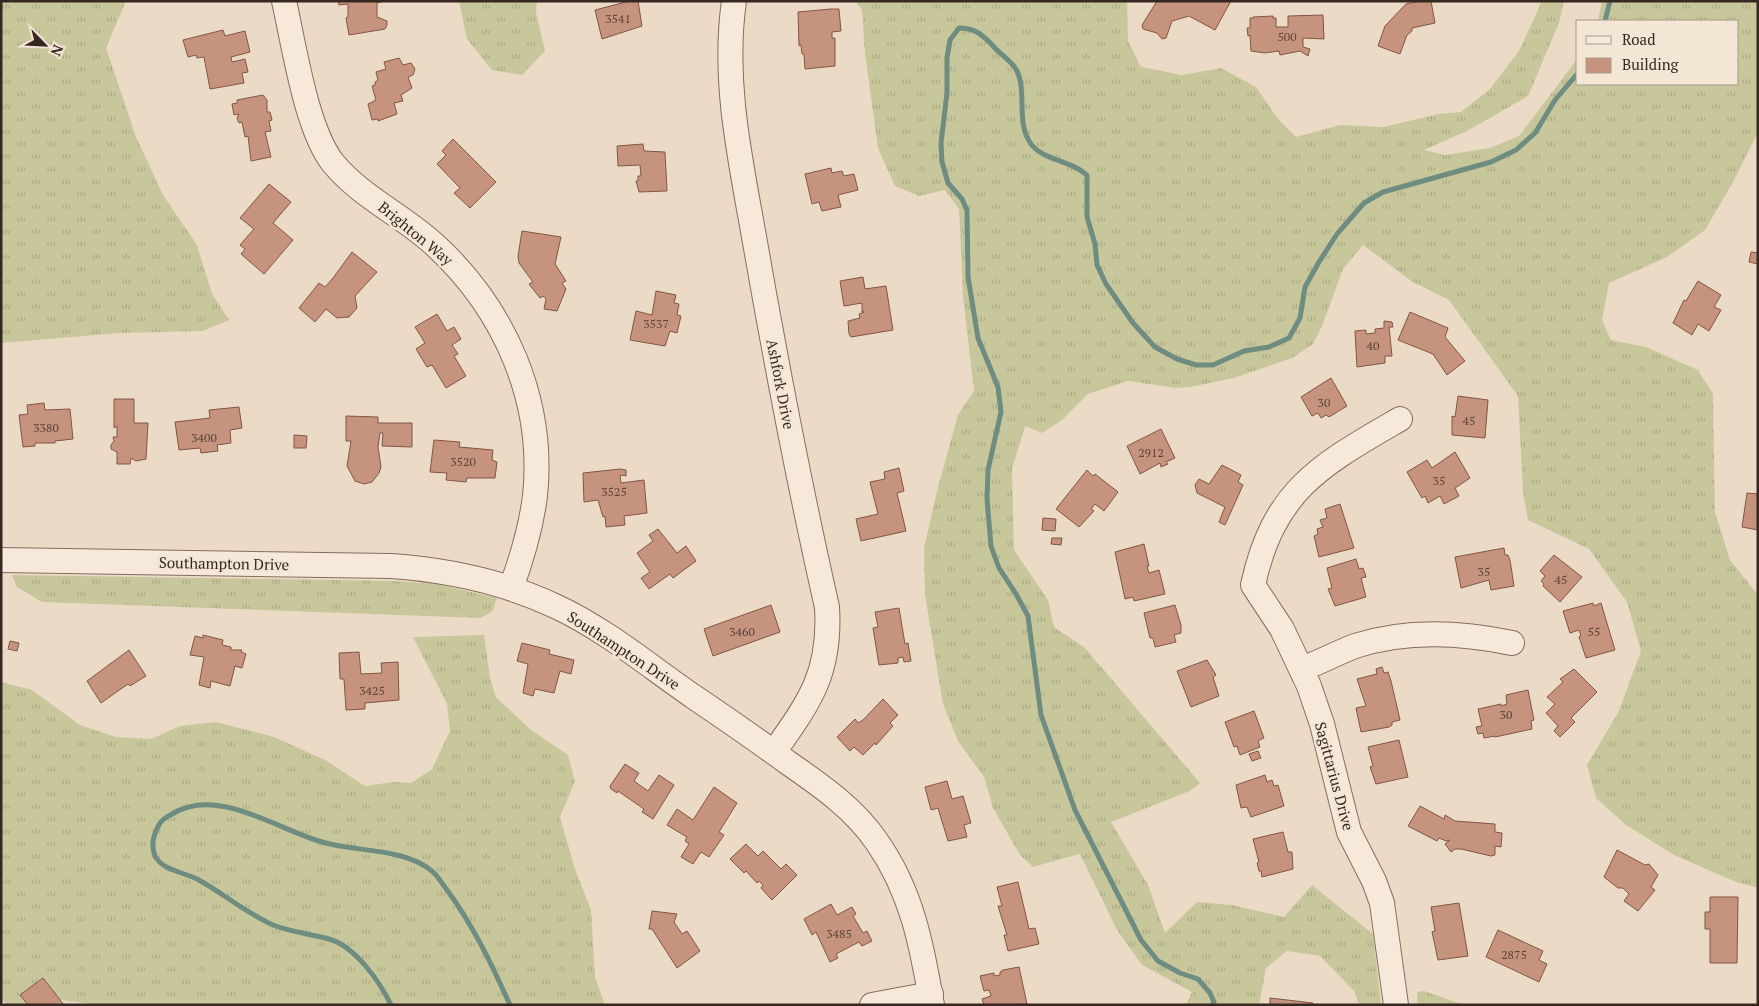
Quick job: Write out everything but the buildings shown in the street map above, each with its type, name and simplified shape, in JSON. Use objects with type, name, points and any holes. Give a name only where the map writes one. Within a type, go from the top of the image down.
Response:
[{"type":"street","name":"Brighton Way","points":[[284,1],[313,125],[333,162],[350,180],[434,244],[458,268],[490,309],[514,355],[525,387],[533,424],[536,462],[535,496],[530,529],[511,588]]},
{"type":"street","name":"Ashfork Drive","points":[[734,1],[729,58],[734,121],[782,396],[827,607],[826,651],[817,683],[802,711],[774,752]]},
{"type":"street","name":"Sagittarius Drive","points":[[1396,1005],[1382,903],[1374,881],[1349,832],[1322,724],[1302,669],[1282,629],[1253,585],[1267,538],[1279,515],[1296,491],[1334,458],[1400,419]]},
{"type":"street","name":"Southampton Drive","points":[[1,560],[391,566],[432,569],[473,577],[511,588],[556,606],[593,626],[774,752],[832,794],[856,816],[887,856],[906,893],[917,925],[931,1000]]},
{"type":"street","points":[[1302,669],[1355,646],[1386,638],[1420,634],[1466,635],[1512,644]]},
{"type":"street","points":[[872,1005],[931,1000]]},
{"type":"green space","points":[[1,1],[126,1],[106,48],[136,137],[163,195],[197,245],[212,294],[229,320],[203,331],[119,333],[1,343]]},
{"type":"green space","points":[[459,1],[537,1],[536,13],[545,51],[522,75],[492,70],[467,39]]},
{"type":"green space","points":[[855,1],[1127,1],[1128,41],[1141,67],[1182,75],[1221,68],[1256,87],[1278,119],[1296,137],[1340,125],[1384,127],[1438,114],[1461,112],[1489,90],[1519,51],[1542,1],[1564,1],[1559,23],[1528,96],[1467,131],[1424,150],[1445,155],[1490,148],[1519,136],[1576,61],[1576,85],[1739,85],[1739,20],[1598,20],[1602,1],[1758,1],[1758,132],[1732,184],[1705,230],[1667,257],[1609,283],[1602,320],[1611,340],[1646,347],[1698,370],[1713,394],[1715,512],[1730,560],[1758,595],[1758,888],[1736,882],[1674,855],[1626,825],[1596,798],[1587,765],[1618,713],[1641,651],[1627,602],[1589,549],[1528,520],[1523,492],[1518,396],[1449,300],[1413,282],[1363,245],[1343,269],[1322,326],[1313,344],[1292,358],[1234,378],[1190,387],[1176,388],[1128,381],[1088,394],[1062,420],[1042,433],[1025,426],[1012,469],[1014,550],[1048,600],[1054,627],[1085,648],[1200,783],[1190,791],[1111,822],[1148,885],[1165,933],[1197,902],[1232,905],[1284,917],[1312,885],[1373,934],[1381,1005],[1359,1005],[1354,991],[1320,956],[1287,951],[1266,968],[1259,1005],[1186,1005],[1192,992],[1142,965],[1117,930],[1080,854],[1033,867],[1020,855],[993,808],[984,777],[958,741],[943,704],[925,595],[924,548],[938,487],[958,415],[974,391],[963,296],[959,209],[945,190],[919,196],[895,186],[878,148],[865,53],[862,10]]},
{"type":"green space","points":[[12,575],[396,581],[437,584],[497,598],[492,612],[480,618],[42,602],[17,587]]},
{"type":"green space","points":[[484,635],[490,678],[496,697],[531,730],[568,755],[575,781],[560,817],[575,869],[591,910],[595,977],[605,1005],[98,1005],[61,1000],[53,1005],[7,1005],[1,998],[1,682],[32,690],[80,725],[116,737],[151,739],[180,726],[216,722],[274,737],[325,760],[365,786],[393,782],[411,783],[432,769],[450,731],[447,704],[413,637]]},
{"type":"green space","points":[[1424,991],[1464,1005],[1418,1005],[1417,992]]},
{"type":"waterway","points":[[1605,20],[1610,1]]},
{"type":"waterway","points":[[1212,1005],[1214,1002],[1210,993],[1198,979],[1180,973],[1158,961],[1141,940],[1075,810],[1041,715],[1028,616],[999,568],[991,546],[987,499],[988,470],[1001,412],[998,387],[978,338],[968,277],[967,210],[962,199],[948,183],[942,162],[941,143],[947,93],[947,58],[950,40],[959,28],[974,31],[986,39],[1014,66],[1021,87],[1024,126],[1031,144],[1043,154],[1072,166],[1087,175],[1087,217],[1095,244],[1097,265],[1106,284],[1133,323],[1155,347],[1177,359],[1196,365],[1213,365],[1244,351],[1269,347],[1289,338],[1300,318],[1305,287],[1337,234],[1364,203],[1383,192],[1491,162],[1516,150],[1535,133],[1555,100],[1576,75]]},
{"type":"waterway","points":[[391,1005],[366,966],[339,943],[273,925],[253,915],[197,879],[163,865],[155,856],[153,847],[154,835],[160,823],[172,814],[190,806],[209,805],[229,808],[326,843],[396,855],[422,864],[437,876],[474,931],[510,1005]]}]
